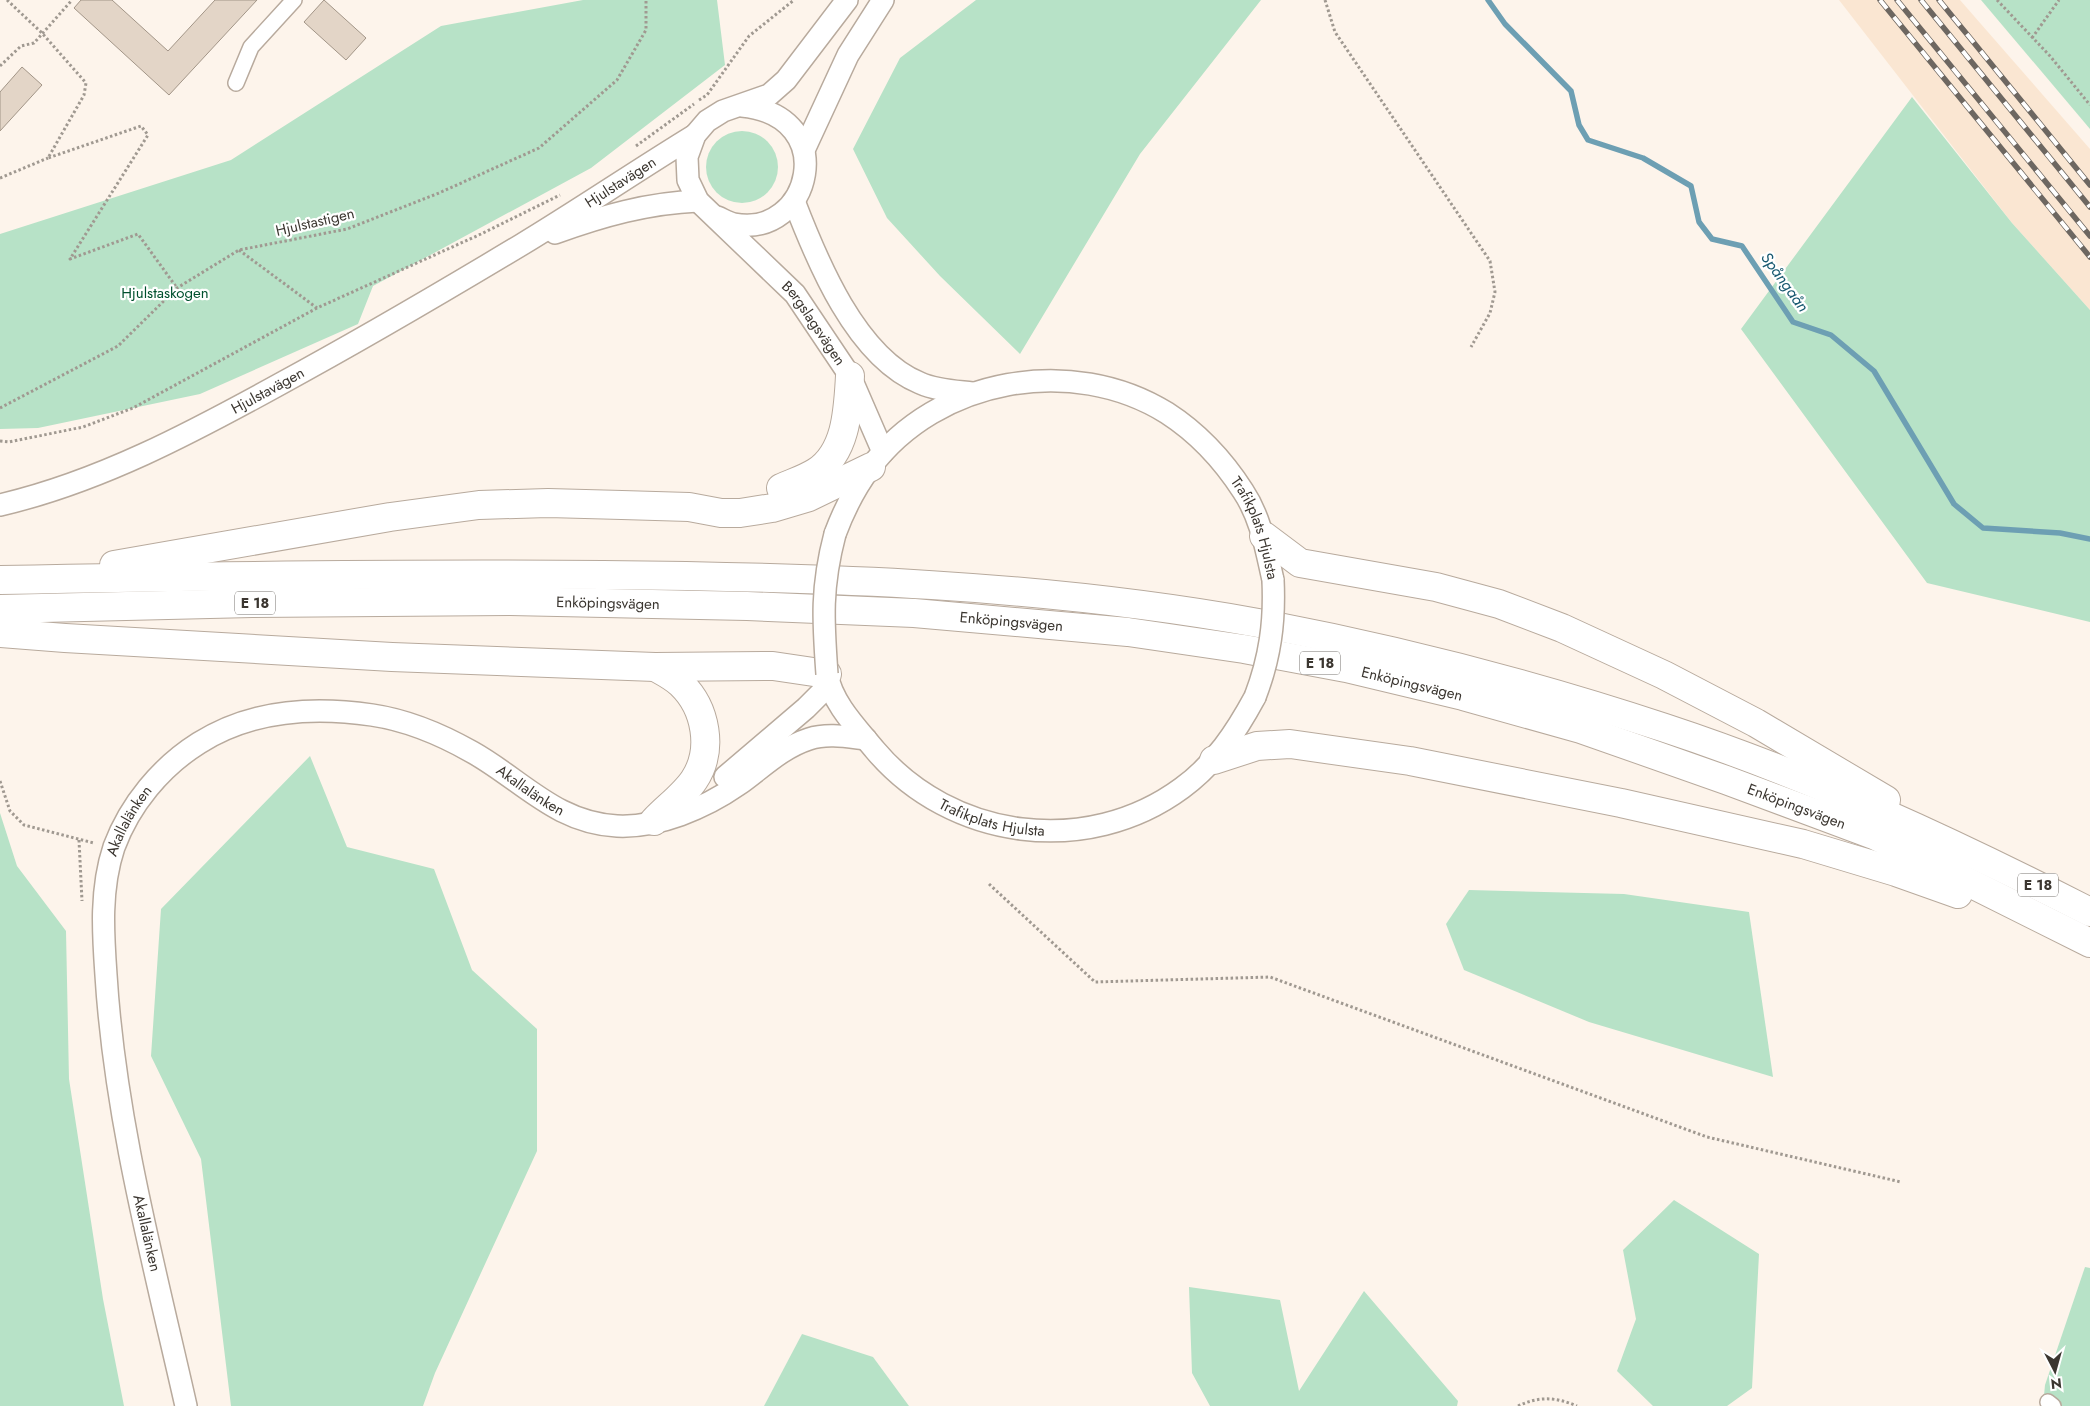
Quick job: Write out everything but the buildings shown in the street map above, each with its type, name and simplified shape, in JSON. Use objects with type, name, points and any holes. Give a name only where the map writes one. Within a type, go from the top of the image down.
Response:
[{"type":"highway","points":[[689,507],[768,493],[816,472],[828,462],[839,442],[847,418],[850,376]]},
{"type":"highway","points":[[36,579],[390,517],[479,505],[548,503],[689,507],[740,513],[772,508],[809,497],[877,459]]},
{"type":"highway","points":[[1264,536],[1300,563],[1436,587],[1499,604],[1562,628],[1664,675],[1756,723],[1986,859]]},
{"type":"highway","name":"Enköpingsvägen","points":[[36,579],[511,574],[840,579],[962,587],[1100,601],[1256,623],[1431,660],[1540,688],[1670,729],[1795,776],[1986,859],[2090,912]]},
{"type":"highway","name":"E 18","points":[[0,580],[36,579]]},
{"type":"highway","name":"Enköpingsvägen","points":[[0,609],[252,603],[510,601],[747,606],[914,613],[1128,632],[1244,649],[1346,668],[1463,696],[1582,729],[1876,836],[2086,941]]},
{"type":"highway","points":[[0,632],[65,638],[382,656],[655,667],[773,666],[828,679]]},
{"type":"highway","points":[[654,821],[694,780],[705,755],[705,726],[696,702],[681,684],[655,667]]},
{"type":"highway","points":[[1214,760],[1257,746],[1290,744],[1321,747],[1410,761],[1621,803],[1803,844],[1896,872],[2086,941]]},
{"type":"main road","name":"Bergslagsvägen","points":[[847,0],[786,80],[769,96],[742,106],[723,110],[707,120],[695,135],[687,157],[688,180],[706,208],[795,294],[850,376],[877,459]]},
{"type":"main road","name":"Bergslagsvägen","points":[[804,150],[848,54],[882,0]]},
{"type":"main road","name":"Bergslagsvägen","points":[[706,208],[734,224],[757,224],[778,216],[794,201],[803,185],[806,168],[804,150],[795,132],[781,117],[762,108],[742,106]]},
{"type":"main road","name":"Hjulstavägen","points":[[0,505],[36,497],[92,476],[151,450],[234,409],[346,348],[522,244],[695,135]]},
{"type":"main road","points":[[794,201],[810,244],[850,320],[874,349],[901,373],[920,384],[972,393]]},
{"type":"main road","name":"Hjulstavägen","points":[[522,244],[600,217],[639,207],[673,202],[706,208]]},
{"type":"main road","name":"Trafikplats Hjulsta","points":[[1058,380],[1097,385],[1133,396],[1166,413],[1196,435],[1222,462],[1244,492],[1264,536],[1273,580],[1275,610],[1272,640],[1266,669],[1255,697],[1237,730],[1214,760],[1183,788],[1146,810],[1109,824],[1070,831],[1031,831],[992,825],[955,812],[930,798],[892,768],[852,723],[828,679],[823,608],[826,570],[834,534],[852,496],[877,459],[924,417],[972,393],[1022,382],[1058,380]]},
{"type":"main road","name":"Akallalänken","points":[[654,821],[696,798],[735,770],[806,708],[828,679]]},
{"type":"main road","name":"Akallalänken","points":[[186,1406],[132,1165],[119,1096],[108,1008],[103,904],[115,846],[134,809],[151,784],[177,757],[214,733],[246,720],[278,712],[310,710],[376,716],[443,738],[473,752],[551,807],[588,822],[621,826],[654,821],[698,810],[738,785],[787,748],[812,737],[835,736],[866,739]]},
{"type":"street","points":[[236,83],[251,47],[294,0]]},
{"type":"path","points":[[7,0],[42,33],[86,83],[84,95],[48,158]]},
{"type":"path","points":[[0,66],[21,46],[34,43],[72,0]]},
{"type":"path","name":"Hjulstastigen","points":[[0,408],[118,346],[177,288],[240,250],[347,229],[440,192],[539,148],[617,80],[646,30],[646,0]]},
{"type":"path","points":[[634,147],[707,95],[749,36],[794,0]]},
{"type":"path","points":[[1325,0],[1335,32],[1490,261],[1494,292],[1490,313],[1471,347]]},
{"type":"path","points":[[1997,0],[2090,105]]},
{"type":"path","points":[[2032,38],[2059,0]]},
{"type":"path","points":[[0,178],[48,158],[141,126],[148,135],[70,259],[138,234],[177,288]]},
{"type":"path","points":[[0,441],[9,442],[83,426],[133,408],[317,308],[481,234],[569,191]]},
{"type":"path","points":[[240,250],[317,308]]},
{"type":"path","points":[[0,781],[10,811],[24,826],[79,840]]},
{"type":"path","points":[[989,884],[1095,982],[1270,977],[1707,1137],[1901,1182]]},
{"type":"path","points":[[1518,1406],[1533,1399],[1551,1398],[1577,1406]]},
{"type":"shaded area","points":[[1839,0],[1960,0],[2090,149],[2090,310],[2012,223]]},
{"type":"green space","name":"Hjulstaskogen","points":[[583,0],[717,0],[725,65],[591,168],[373,286],[358,324],[200,394],[38,428],[0,429],[0,234],[231,160],[441,26]]},
{"type":"green space","points":[[976,0],[1261,0],[1140,154],[1020,354],[940,276],[887,218],[853,149],[900,58]]},
{"type":"green space","points":[[1981,0],[2090,0],[2090,129]]},
{"type":"green space","points":[[1912,97],[2012,223],[2090,310],[2090,622],[1927,583],[1741,329]]},
{"type":"green space","points":[[749,131],[768,141],[776,153],[778,167],[776,181],[768,193],[756,201],[735,203],[716,193],[708,181],[706,160],[716,141],[728,133]]},
{"type":"green space","points":[[310,756],[347,847],[434,869],[472,970],[537,1029],[537,1151],[435,1373],[423,1406],[231,1406],[201,1159],[151,1056],[161,909]]},
{"type":"green space","points":[[0,813],[17,866],[66,931],[69,1079],[103,1299],[124,1406],[0,1406]]},
{"type":"green space","points":[[1469,890],[1624,894],[1749,912],[1773,1077],[1589,1022],[1464,970],[1446,924]]},
{"type":"green space","points":[[1674,1200],[1759,1254],[1752,1388],[1727,1406],[1653,1406],[1617,1371],[1636,1319],[1623,1250]]},
{"type":"green space","points":[[2085,1267],[2090,1268],[2090,1406],[2043,1406],[2045,1385]]},
{"type":"green space","points":[[1189,1287],[1280,1300],[1299,1391],[1364,1291],[1458,1401],[1457,1406],[1210,1406],[1192,1373]]},
{"type":"green space","points":[[802,1334],[873,1357],[909,1406],[764,1406]]},
{"type":"waterway","name":"Spångaån","points":[[1488,0],[1505,24],[1571,91],[1579,125],[1588,140],[1643,158],[1691,186],[1699,222],[1712,239],[1742,246],[1793,322],[1831,335],[1874,371],[1954,504],[1983,528],[2060,533],[2090,539]]},
{"type":"railway","points":[[1880,0],[2090,257]]},
{"type":"railway","points":[[1897,0],[2090,236]]},
{"type":"railway","points":[[1921,0],[2090,207]]},
{"type":"railway","points":[[1939,0],[2090,185]]}]
